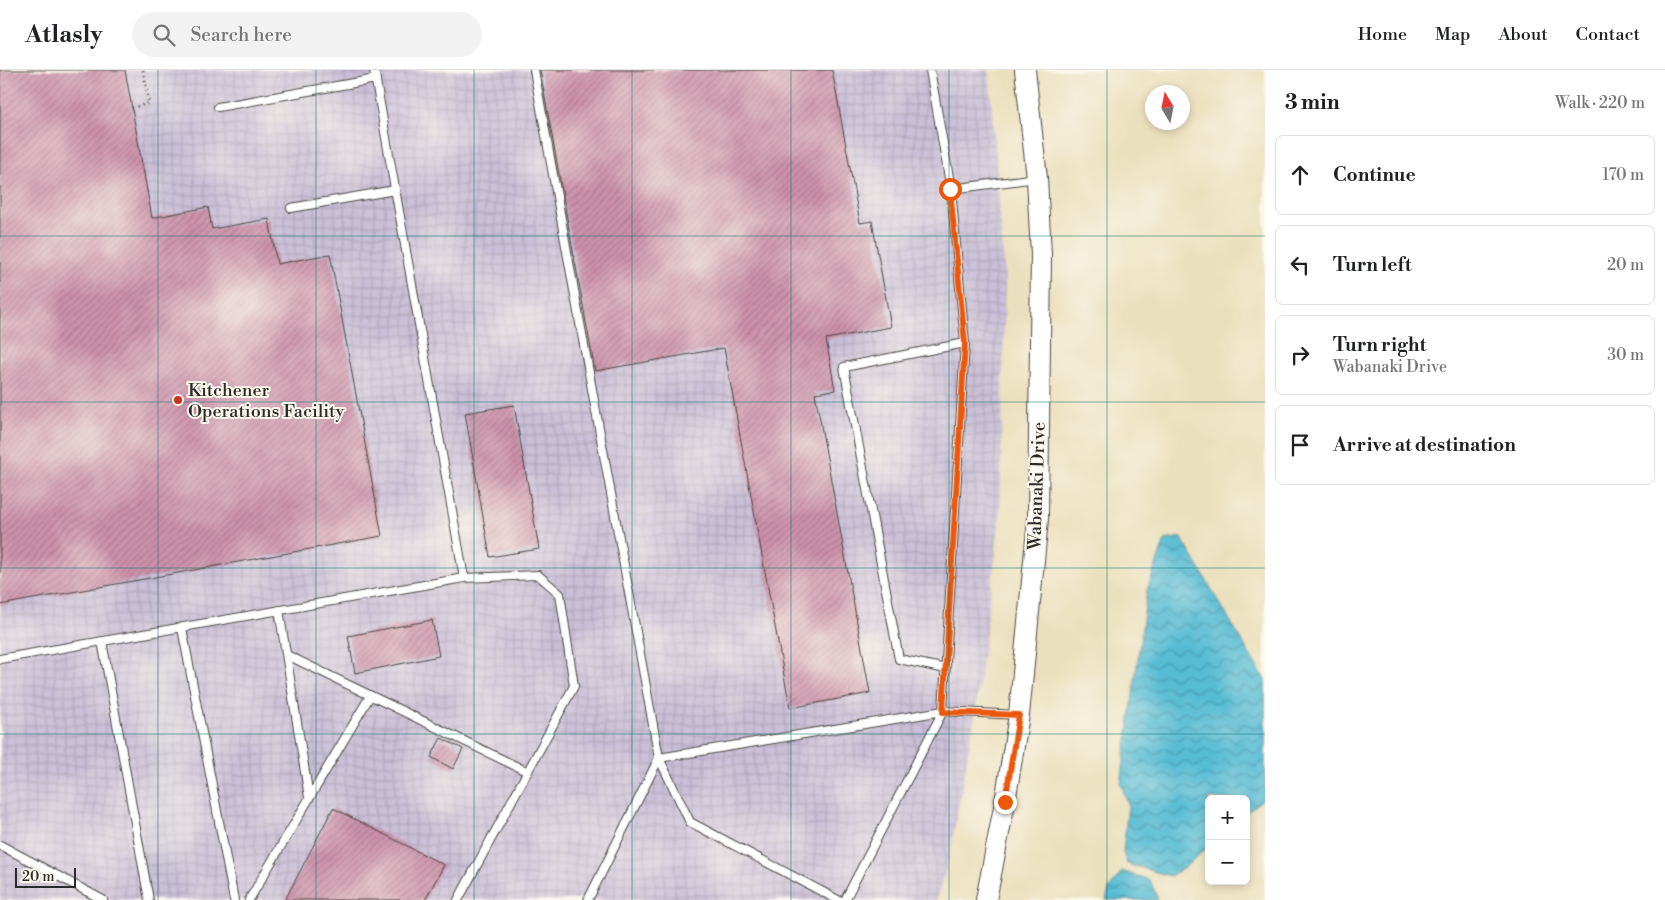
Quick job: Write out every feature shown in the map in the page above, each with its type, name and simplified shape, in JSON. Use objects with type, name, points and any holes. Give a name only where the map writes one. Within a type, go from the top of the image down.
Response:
[{"type":"street","name":"Wabanaki Drive","points":[[986,900],[1019,715],[1038,519],[1041,254],[1037,178],[1025,70]]},
{"type":"lane","points":[[374,70],[464,578]]},
{"type":"lane","points":[[534,70],[659,758],[690,822],[838,900]]},
{"type":"lane","points":[[845,900],[943,712],[965,343],[950,189],[930,70]]},
{"type":"lane","points":[[218,108],[376,79]]},
{"type":"lane","points":[[950,189],[1037,178]]},
{"type":"lane","points":[[291,208],[395,190]]},
{"type":"lane","points":[[946,668],[899,659],[844,367],[965,343]]},
{"type":"lane","points":[[0,659],[464,578],[538,574],[560,594],[574,686],[458,900]]},
{"type":"lane","points":[[279,610],[309,797]]},
{"type":"lane","points":[[182,628],[234,900]]},
{"type":"lane","points":[[102,641],[149,900]]},
{"type":"lane","points":[[287,656],[528,772]]},
{"type":"lane","points":[[249,900],[370,696]]},
{"type":"lane","points":[[659,758],[943,712],[1019,715]]},
{"type":"lane","points":[[588,900],[659,758]]},
{"type":"lane","points":[[0,845],[103,900]]},
{"type":"path","points":[[132,108],[150,104],[143,70]]},
{"type":"shaded area","points":[[0,70],[989,70],[1005,279],[1000,518],[976,709],[949,859],[936,900],[0,900]]},
{"type":"water","points":[[1181,537],[1265,680],[1265,797],[1250,810],[1250,795],[1205,795],[1205,850],[1184,868],[1170,876],[1127,864],[1123,852],[1128,805],[1121,784],[1147,590],[1165,540]]},
{"type":"water","points":[[1122,871],[1150,880],[1158,900],[1106,900],[1109,889]]},
{"type":"building","name":"Kitchener Operations Facility","points":[[0,70],[125,70],[152,218],[208,207],[212,229],[269,219],[277,264],[330,254],[382,536],[0,605]]},
{"type":"building","points":[[540,70],[832,70],[860,223],[872,221],[891,327],[826,339],[835,390],[815,393],[870,693],[790,708],[724,348],[595,371]]},
{"type":"building","points":[[514,405],[539,549],[490,557],[465,413]]},
{"type":"building","points":[[432,620],[439,656],[355,673],[348,636]]},
{"type":"building","points":[[441,738],[463,749],[453,769],[431,757]]},
{"type":"building","points":[[333,808],[444,865],[425,900],[285,900]]},
{"type":"place","name":"Kitchener Operations Facility","points":[[178,400]]},
{"type":"route","points":[[950,189],[965,343],[943,712],[1019,715],[1005,802]]}]
